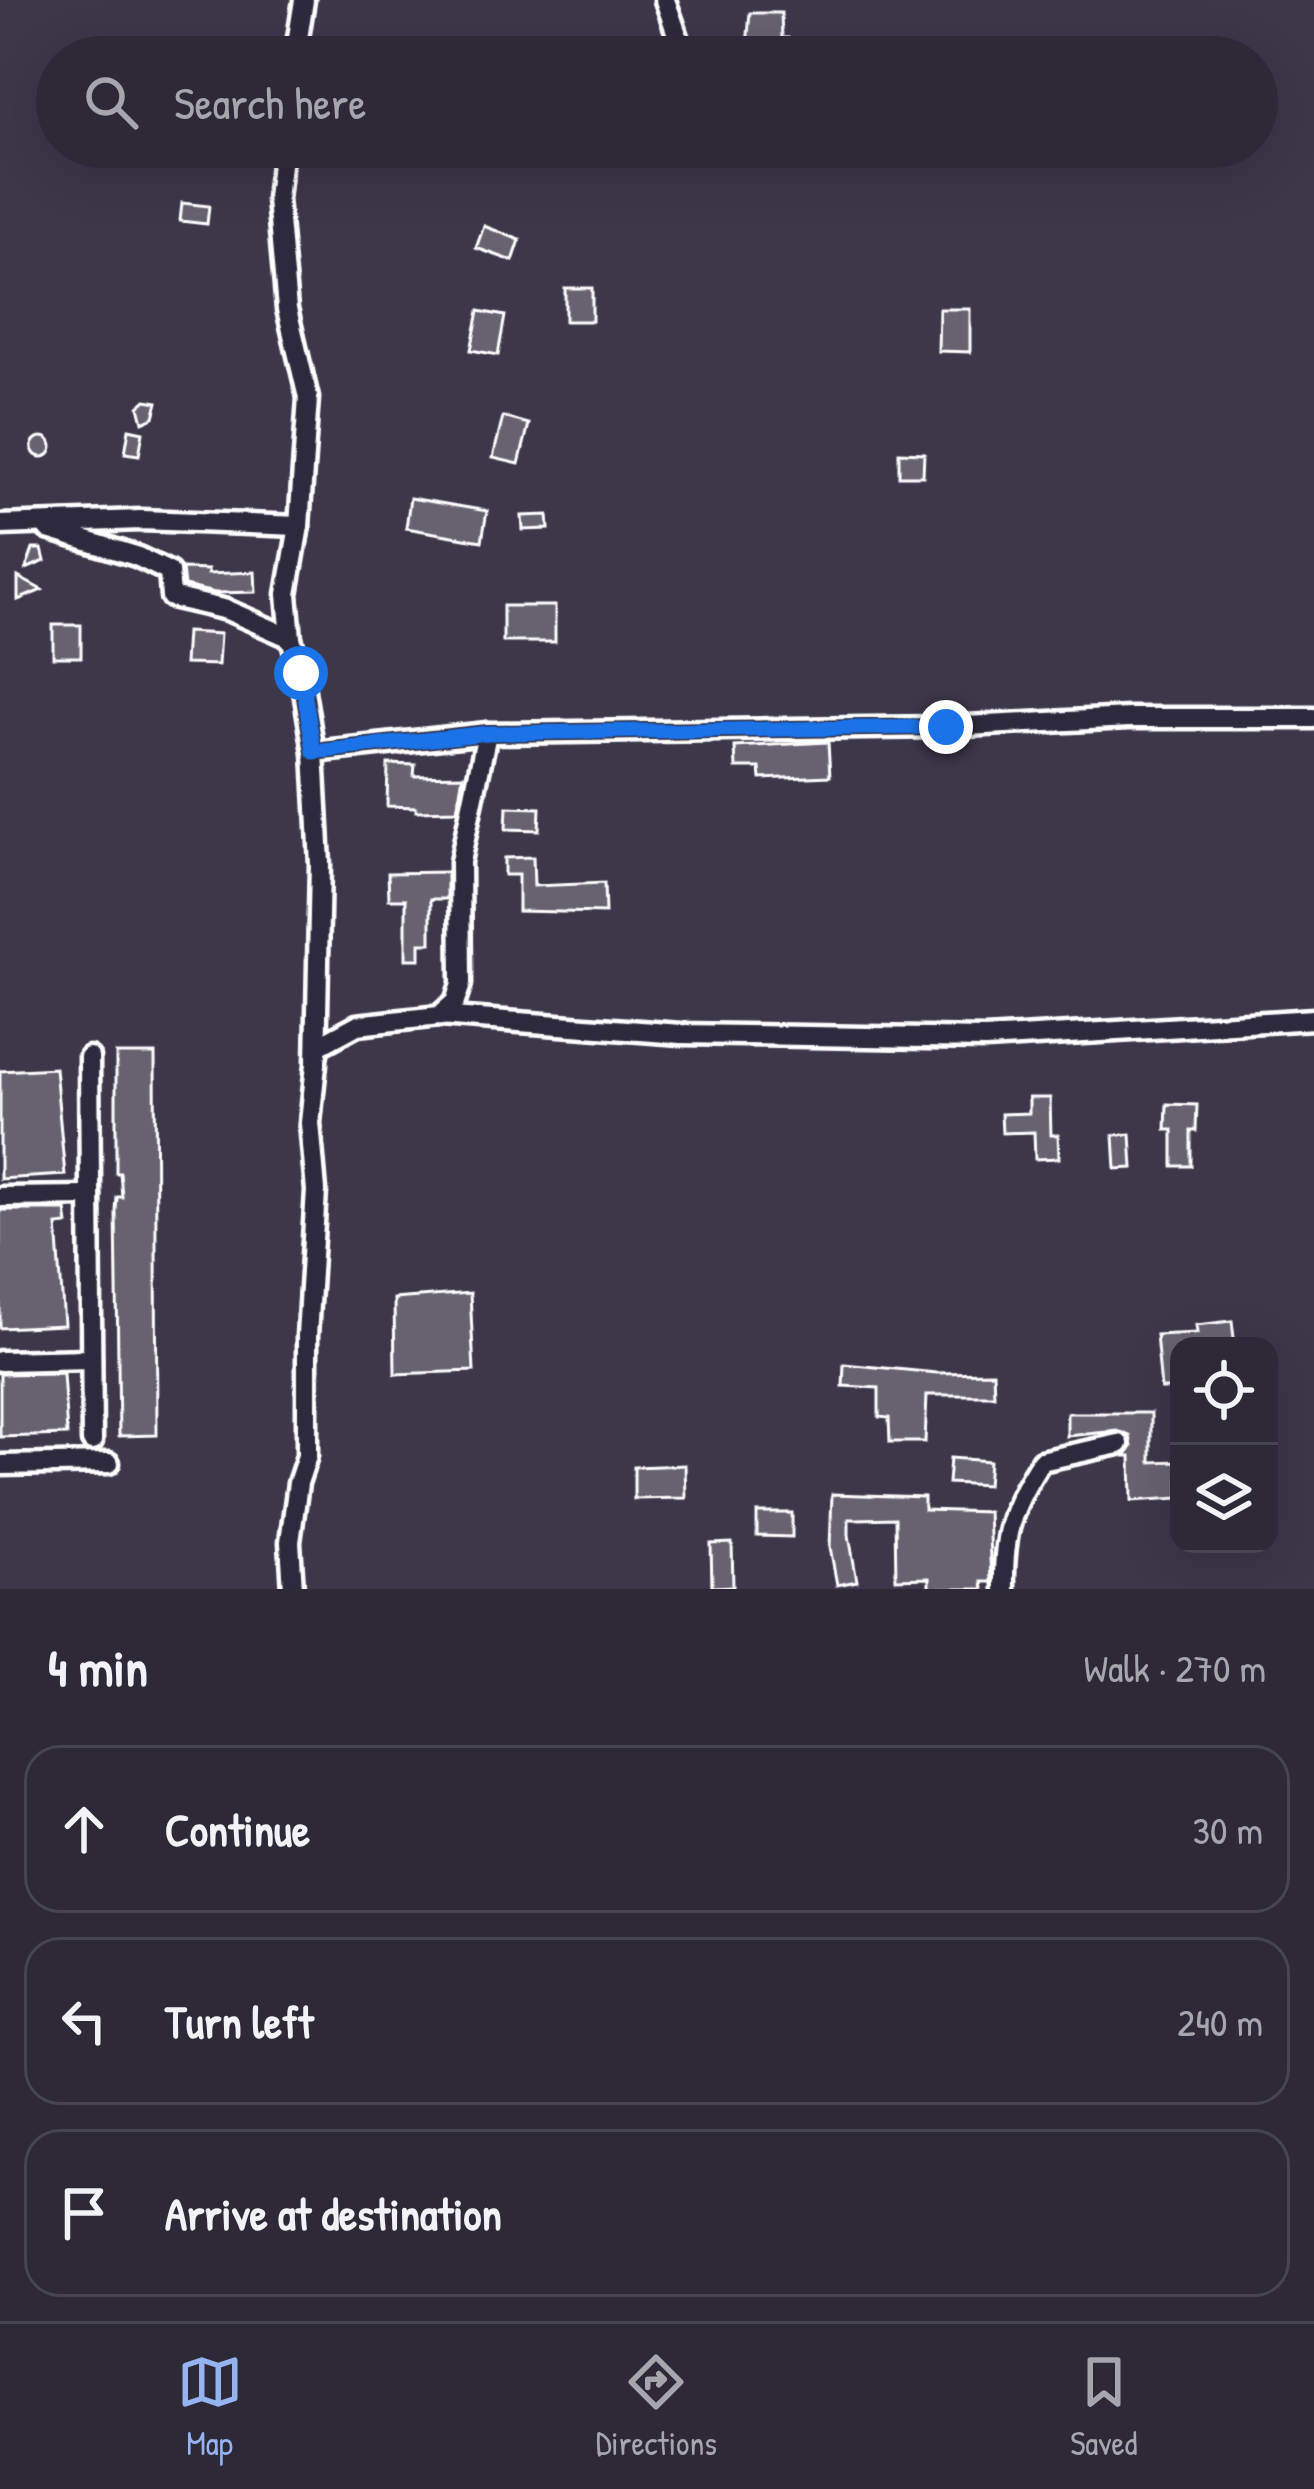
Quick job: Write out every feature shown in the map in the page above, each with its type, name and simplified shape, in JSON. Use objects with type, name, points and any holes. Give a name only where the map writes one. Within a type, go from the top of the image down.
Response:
[{"type":"street","points":[[298,36],[304,0]]},
{"type":"street","points":[[664,0],[677,36]]},
{"type":"street","points":[[281,168],[277,199],[287,309],[308,398],[298,526],[287,594],[314,752],[320,864],[316,1064]]},
{"type":"street","points":[[0,526],[141,520],[298,526]]},
{"type":"street","points":[[38,526],[136,556],[169,572],[171,596],[227,610],[291,638]]},
{"type":"street","points":[[314,752],[488,733],[1314,718]]},
{"type":"street","points":[[440,1016],[455,1003],[461,984],[460,862],[488,733]]},
{"type":"street","points":[[293,1589],[290,1542],[307,1456],[307,1336],[316,1191],[310,1123],[318,1046],[357,1025],[440,1016],[681,1034],[985,1039],[1314,1019]]},
{"type":"street","points":[[89,1057],[92,1441]]},
{"type":"street","points":[[0,1197],[90,1196]]},
{"type":"street","points":[[0,1361],[91,1359]]},
{"type":"street","points":[[1004,1589],[1003,1544],[1015,1500],[1041,1461],[1119,1444]]},
{"type":"street","points":[[0,1465],[109,1462]]},
{"type":"building","points":[[750,13],[781,13],[782,36],[748,36]]},
{"type":"building","points":[[182,203],[209,206],[207,224],[180,221]]},
{"type":"building","points":[[484,226],[520,240],[513,261],[476,248]]},
{"type":"building","points":[[565,288],[592,288],[592,321],[565,321]]},
{"type":"building","points":[[939,309],[970,309],[970,352],[938,351]]},
{"type":"building","points":[[479,311],[505,316],[498,355],[471,350]]},
{"type":"building","points":[[146,400],[158,402],[154,417],[143,422],[139,406]]},
{"type":"building","points":[[503,417],[529,424],[519,464],[493,458]]},
{"type":"building","points":[[129,429],[143,432],[139,455],[125,453]]},
{"type":"building","points":[[42,437],[52,447],[42,457],[32,447]]},
{"type":"building","points":[[899,452],[924,453],[923,476],[899,476]]},
{"type":"building","points":[[410,498],[487,511],[482,541],[406,528]]},
{"type":"building","points":[[548,515],[549,529],[523,530],[522,516]]},
{"type":"building","points":[[33,549],[42,549],[45,561],[26,569]]},
{"type":"building","points":[[182,569],[208,570],[208,574],[255,572],[256,592],[215,593],[184,586]]},
{"type":"building","points":[[18,577],[42,590],[18,600]]},
{"type":"building","points":[[503,606],[555,606],[555,642],[503,642]]},
{"type":"building","points":[[53,625],[81,625],[81,657],[53,657]]},
{"type":"building","points":[[186,632],[220,634],[218,665],[184,664]]},
{"type":"building","points":[[828,742],[830,776],[761,779],[760,768],[736,768],[735,747]]},
{"type":"building","points":[[388,764],[415,765],[414,776],[463,775],[457,810],[387,806]]},
{"type":"building","points":[[507,807],[540,808],[539,830],[506,829]]},
{"type":"building","points":[[533,857],[534,886],[604,883],[605,913],[518,911],[518,875],[504,875],[504,858]]},
{"type":"building","points":[[447,872],[447,899],[431,899],[431,943],[420,943],[420,959],[406,959],[406,899],[389,899],[388,873]]},
{"type":"building","points":[[116,1054],[155,1054],[157,1435],[119,1436],[116,1211],[117,1197],[122,1197],[120,1173],[116,1173]]},
{"type":"building","points":[[55,1068],[65,1175],[0,1179],[0,1071]]},
{"type":"building","points":[[1029,1098],[1050,1098],[1051,1135],[1058,1135],[1059,1158],[1035,1159],[1034,1132],[1002,1133],[1001,1114],[1029,1113]]},
{"type":"building","points":[[1167,1104],[1197,1105],[1191,1166],[1173,1166]]},
{"type":"building","points":[[1131,1134],[1133,1168],[1116,1169],[1114,1135]]},
{"type":"building","points":[[0,1210],[66,1210],[68,1224],[57,1225],[64,1325],[0,1328]]},
{"type":"building","points":[[470,1293],[474,1371],[395,1374],[394,1299]]},
{"type":"building","points":[[1232,1321],[1234,1337],[1170,1337],[1170,1389],[1161,1389],[1156,1335],[1197,1333],[1196,1325]]},
{"type":"building","points":[[844,1364],[937,1373],[993,1372],[994,1395],[927,1395],[925,1442],[890,1442],[889,1418],[879,1417],[879,1388],[843,1386]]},
{"type":"building","points":[[63,1373],[67,1435],[0,1437],[0,1374]]},
{"type":"building","points":[[1067,1413],[1151,1413],[1151,1462],[1170,1461],[1170,1499],[1132,1501],[1131,1456],[1126,1456],[1132,1447],[1130,1436],[1117,1431],[1067,1436]]},
{"type":"building","points":[[950,1458],[989,1461],[987,1485],[948,1483]]},
{"type":"building","points":[[685,1465],[686,1498],[634,1499],[634,1467]]},
{"type":"building","points":[[832,1494],[924,1497],[924,1510],[988,1512],[991,1582],[982,1582],[983,1589],[929,1589],[929,1578],[896,1579],[895,1518],[849,1519],[857,1581],[837,1585],[830,1547]]},
{"type":"building","points":[[757,1513],[792,1513],[792,1537],[757,1536]]},
{"type":"building","points":[[732,1543],[733,1586],[712,1587],[711,1544]]},
{"type":"route","points":[[301,673],[314,752],[488,733],[946,727]]}]
